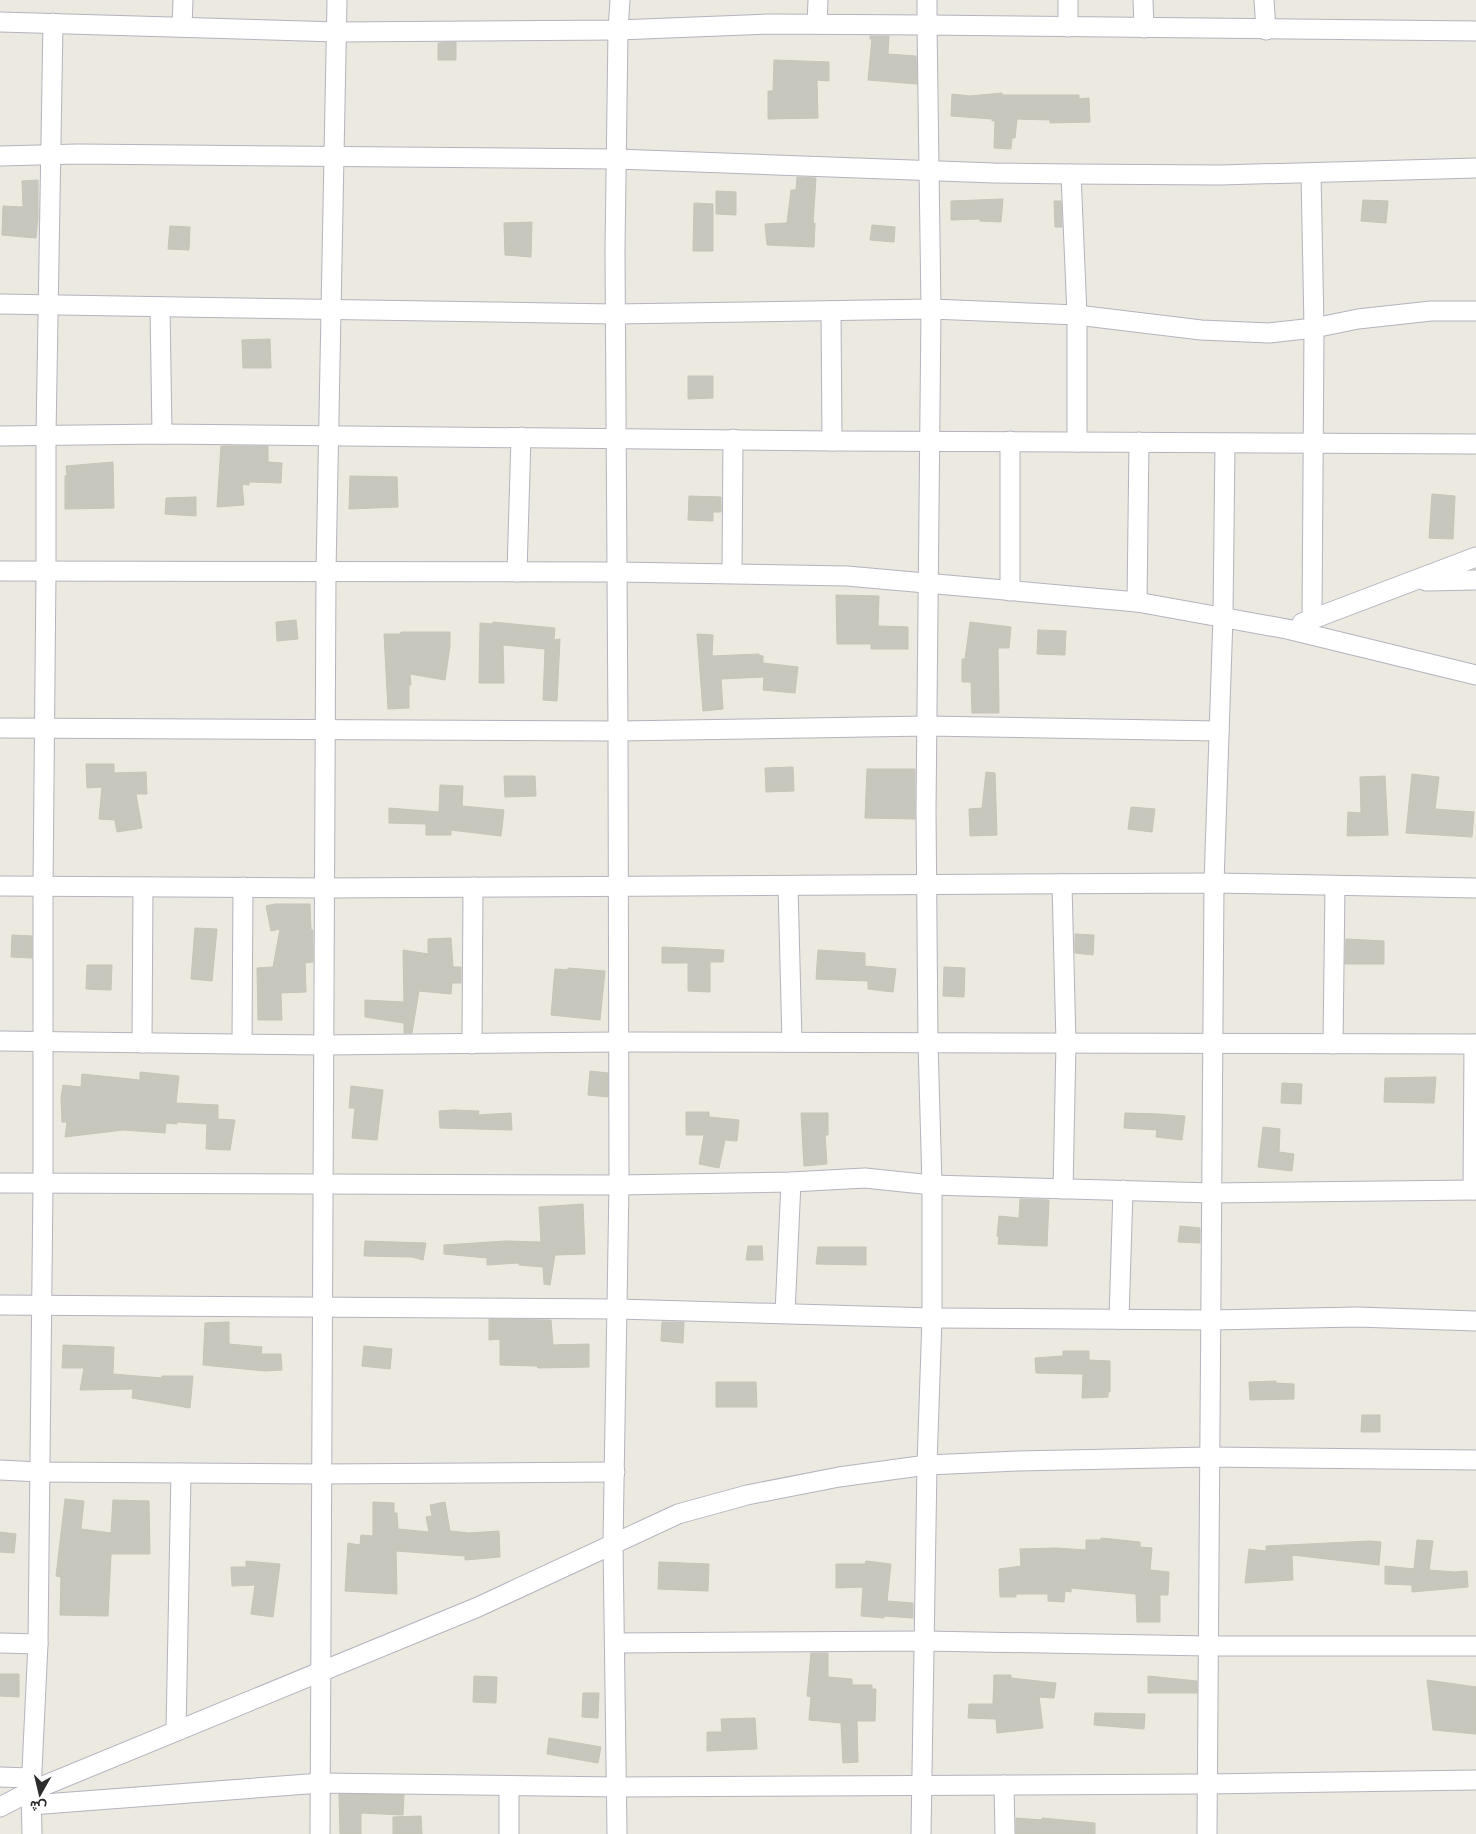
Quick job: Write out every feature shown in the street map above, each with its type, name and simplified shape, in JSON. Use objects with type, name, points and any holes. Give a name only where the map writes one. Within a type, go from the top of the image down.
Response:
[{"type":"street","points":[[182,27],[183,0]]},
{"type":"street","points":[[320,1834],[324,1308],[326,571],[337,0]]},
{"type":"street","points":[[617,1834],[613,1543],[619,1185],[618,572],[615,314],[618,30],[620,0]]},
{"type":"street","points":[[817,24],[818,0]]},
{"type":"street","points":[[921,1834],[927,1465],[932,1318],[932,1185],[926,885],[931,309],[927,0]]},
{"type":"street","points":[[1068,0],[1068,27]]},
{"type":"street","points":[[1143,0],[1144,28]]},
{"type":"street","points":[[1264,0],[1266,30]]},
{"type":"street","points":[[0,22],[337,32],[618,30],[817,24],[1476,31]]},
{"type":"street","points":[[32,1834],[31,1791],[38,1644],[43,1184],[46,435],[53,23]]},
{"type":"street","points":[[0,156],[617,160],[1071,174],[1220,175],[1476,168]]},
{"type":"street","points":[[1311,173],[1314,328],[1312,620]]},
{"type":"street","points":[[1071,174],[1077,315],[1077,442]]},
{"type":"street","points":[[0,304],[615,314],[931,309],[1077,315],[1201,330],[1269,333],[1314,328],[1358,319],[1431,311],[1476,311]]},
{"type":"street","points":[[160,307],[162,434]]},
{"type":"street","points":[[831,311],[832,441]]},
{"type":"street","points":[[0,436],[162,434],[832,441],[1476,444]]},
{"type":"street","points":[[517,572],[521,437]]},
{"type":"street","points":[[732,574],[733,439]]},
{"type":"street","points":[[1010,441],[1010,591]]},
{"type":"street","points":[[1138,602],[1139,442]]},
{"type":"street","points":[[1207,1834],[1214,884],[1225,443]]},
{"type":"street","points":[[1287,629],[1476,557]]},
{"type":"street","points":[[0,571],[618,572],[847,576],[1138,602],[1287,629],[1476,675]]},
{"type":"street","points":[[1412,582],[1476,580]]},
{"type":"street","points":[[0,728],[618,731],[926,726],[1219,731]]},
{"type":"street","points":[[1062,884],[1066,1043],[1063,1189]]},
{"type":"street","points":[[0,886],[325,888],[1214,884],[1476,888]]},
{"type":"street","points":[[788,886],[792,1042]]},
{"type":"street","points":[[1332,1044],[1335,886]]},
{"type":"street","points":[[142,1043],[143,887]]},
{"type":"street","points":[[242,1044],[243,887]]},
{"type":"street","points":[[472,1044],[473,887]]},
{"type":"street","points":[[0,1041],[324,1045],[618,1042],[1475,1044],[1475,1190],[1212,1193],[932,1185],[865,1178],[791,1182],[619,1185],[0,1183]]},
{"type":"street","points":[[785,1313],[791,1182]]},
{"type":"street","points":[[1119,1319],[1122,1190]]},
{"type":"street","points":[[0,1305],[618,1309],[932,1318],[1211,1320],[1357,1317],[1476,1322]]},
{"type":"street","points":[[0,1806],[31,1791],[478,1607],[678,1514],[747,1495],[839,1477],[927,1465],[1209,1457],[1476,1460]]},
{"type":"street","points":[[0,1470],[39,1472],[322,1474],[615,1472]]},
{"type":"street","points":[[176,1731],[181,1473]]},
{"type":"street","points":[[615,1643],[924,1641],[1208,1646],[1476,1646]]},
{"type":"street","points":[[0,1643],[38,1644]]},
{"type":"street","points":[[0,1777],[31,1791],[321,1784],[617,1788],[1476,1780]]},
{"type":"street","points":[[1004,1785],[1005,1834]]},
{"type":"street","points":[[509,1786],[509,1834]]},
{"type":"building","points":[[870,36],[889,36],[888,54],[916,56],[917,84],[868,80],[872,39],[870,39]]},
{"type":"building","points":[[456,42],[456,60],[438,60],[438,43]]},
{"type":"building","points":[[774,60],[829,62],[829,81],[817,80],[818,118],[768,119],[768,91],[773,91]]},
{"type":"building","points":[[1002,93],[1002,95],[1079,95],[1079,99],[1089,98],[1090,122],[1050,123],[1050,120],[1017,119],[1015,138],[1012,138],[1011,149],[994,148],[995,121],[992,121],[992,119],[951,116],[952,94],[970,96]]},
{"type":"building","points":[[797,177],[816,178],[813,223],[815,223],[814,247],[767,245],[765,224],[787,223],[791,190],[796,190]]},
{"type":"building","points":[[38,180],[36,238],[2,235],[3,206],[23,207],[22,181]]},
{"type":"building","points":[[716,191],[736,192],[736,215],[716,214]]},
{"type":"building","points":[[1003,199],[1001,222],[980,221],[980,219],[951,220],[951,201]]},
{"type":"building","points":[[1363,200],[1388,201],[1386,223],[1361,221]]},
{"type":"building","points":[[1054,201],[1061,201],[1062,227],[1055,227]]},
{"type":"building","points":[[694,203],[713,204],[713,251],[693,251]]},
{"type":"building","points":[[532,222],[531,257],[505,255],[504,223]]},
{"type":"building","points":[[872,225],[895,227],[894,242],[870,240]]},
{"type":"building","points":[[170,226],[190,227],[189,250],[168,249]]},
{"type":"building","points":[[270,339],[271,368],[243,368],[242,340]]},
{"type":"building","points":[[688,376],[713,376],[713,398],[688,399]]},
{"type":"building","points":[[221,446],[268,446],[268,462],[282,463],[281,483],[249,482],[249,485],[242,484],[244,505],[217,507]]},
{"type":"building","points":[[113,462],[114,508],[65,509],[66,466]]},
{"type":"building","points":[[350,476],[397,477],[398,507],[349,509]]},
{"type":"building","points":[[1432,494],[1455,496],[1453,539],[1429,538]]},
{"type":"building","points":[[689,496],[721,497],[721,512],[713,512],[713,521],[688,520]]},
{"type":"building","points":[[196,497],[196,516],[165,514],[166,498]]},
{"type":"building","points":[[836,595],[879,596],[878,626],[908,627],[908,649],[871,649],[871,644],[837,644]]},
{"type":"building","points":[[296,620],[298,639],[277,641],[276,622]]},
{"type":"building","points":[[493,622],[555,628],[554,640],[560,639],[557,701],[543,700],[545,649],[503,645],[504,683],[479,683],[480,623],[493,624]]},
{"type":"building","points":[[970,622],[1011,627],[1009,648],[998,648],[999,713],[972,713],[971,682],[962,682],[962,659],[965,659]]},
{"type":"building","points":[[1038,630],[1066,631],[1065,655],[1037,654]]},
{"type":"building","points":[[401,632],[450,632],[445,680],[410,674],[409,708],[388,709],[384,634],[400,634]]},
{"type":"building","points":[[697,634],[713,635],[712,656],[759,654],[763,656],[763,663],[798,667],[795,693],[763,690],[764,677],[721,679],[723,709],[703,711]]},
{"type":"building","points":[[86,764],[114,764],[114,773],[146,772],[147,794],[136,794],[142,828],[117,832],[115,820],[99,819],[102,787],[87,788]]},
{"type":"building","points":[[793,767],[794,791],[766,792],[765,768]]},
{"type":"building","points":[[867,769],[915,769],[915,819],[865,818]]},
{"type":"building","points":[[986,772],[995,773],[997,835],[970,836],[969,809],[982,808]]},
{"type":"building","points":[[1412,774],[1439,777],[1435,809],[1474,812],[1472,837],[1406,833]]},
{"type":"building","points":[[504,776],[535,776],[536,796],[505,797]]},
{"type":"building","points":[[1385,776],[1388,835],[1347,836],[1348,812],[1361,813],[1360,777]]},
{"type":"building","points":[[440,785],[463,786],[462,806],[504,810],[501,836],[451,830],[451,835],[426,835],[426,824],[389,823],[389,808],[439,812]]},
{"type":"building","points":[[1131,807],[1155,809],[1152,832],[1128,829]]},
{"type":"building","points":[[275,904],[310,904],[311,930],[313,930],[313,962],[305,963],[306,992],[281,993],[282,1020],[258,1020],[257,968],[273,967],[280,929],[271,931],[266,906]]},
{"type":"building","points":[[195,928],[217,929],[212,981],[191,979]]},
{"type":"building","points":[[1075,934],[1094,935],[1093,955],[1075,953]]},
{"type":"building","points":[[12,935],[32,936],[32,958],[11,957]]},
{"type":"building","points":[[451,938],[453,967],[461,967],[461,983],[452,983],[451,994],[419,991],[412,1033],[404,1033],[404,1023],[365,1017],[365,1000],[404,1002],[403,950],[428,954],[428,939]]},
{"type":"building","points":[[1346,939],[1384,941],[1384,964],[1345,964]]},
{"type":"building","points":[[662,947],[724,950],[723,962],[710,962],[710,992],[688,991],[688,963],[662,963]]},
{"type":"building","points":[[818,950],[865,953],[865,966],[896,969],[893,992],[868,989],[868,981],[816,979]]},
{"type":"building","points":[[87,965],[112,965],[111,990],[86,989]]},
{"type":"building","points":[[944,967],[965,968],[964,997],[943,996]]},
{"type":"building","points":[[568,968],[605,971],[600,1020],[551,1015],[555,969],[568,970]]},
{"type":"building","points":[[590,1071],[608,1073],[608,1097],[588,1095]]},
{"type":"building","points":[[140,1072],[179,1076],[176,1103],[218,1105],[218,1119],[235,1120],[230,1150],[206,1149],[207,1124],[166,1123],[165,1133],[123,1130],[65,1137],[67,1122],[62,1122],[61,1098],[63,1085],[81,1087],[82,1074],[140,1080]]},
{"type":"building","points":[[1436,1077],[1434,1103],[1384,1102],[1385,1078]]},
{"type":"building","points":[[1282,1083],[1302,1084],[1301,1104],[1281,1103]]},
{"type":"building","points":[[351,1086],[383,1090],[377,1140],[352,1138],[355,1108],[349,1108]]},
{"type":"building","points":[[439,1111],[479,1111],[478,1115],[511,1113],[512,1130],[440,1128]]},
{"type":"building","points":[[686,1112],[709,1112],[709,1117],[739,1120],[737,1141],[725,1140],[719,1168],[699,1164],[704,1135],[686,1135]]},
{"type":"building","points":[[801,1113],[828,1113],[828,1135],[825,1135],[827,1164],[804,1166]]},
{"type":"building","points":[[1125,1113],[1185,1116],[1182,1140],[1156,1137],[1157,1130],[1124,1128]]},
{"type":"building","points":[[1263,1127],[1280,1129],[1279,1152],[1294,1154],[1292,1171],[1258,1167]]},
{"type":"building","points":[[1020,1199],[1049,1200],[1047,1246],[998,1244],[999,1216],[1019,1218]]},
{"type":"building","points":[[583,1204],[585,1254],[555,1255],[550,1285],[544,1284],[543,1267],[519,1265],[519,1263],[487,1265],[487,1258],[444,1254],[444,1245],[506,1241],[541,1242],[539,1207]]},
{"type":"building","points":[[1180,1226],[1200,1228],[1200,1243],[1178,1242]]},
{"type":"building","points":[[365,1241],[426,1243],[423,1260],[412,1257],[364,1256]]},
{"type":"building","points":[[748,1246],[762,1246],[763,1260],[746,1260]]},
{"type":"building","points":[[818,1247],[866,1247],[866,1265],[816,1264]]},
{"type":"building","points":[[489,1319],[551,1320],[553,1345],[589,1344],[589,1367],[538,1368],[537,1366],[500,1365],[500,1339],[489,1340]]},
{"type":"building","points":[[229,1322],[229,1344],[262,1347],[261,1354],[281,1354],[282,1370],[265,1371],[203,1365],[205,1323]]},
{"type":"building","points":[[662,1322],[684,1322],[683,1343],[661,1341]]},
{"type":"building","points":[[63,1345],[114,1347],[113,1374],[162,1378],[162,1376],[193,1376],[190,1408],[132,1398],[133,1389],[80,1390],[84,1368],[62,1368]]},
{"type":"building","points":[[364,1346],[392,1349],[390,1369],[362,1366]]},
{"type":"building","points":[[1063,1351],[1089,1351],[1089,1360],[1110,1361],[1110,1392],[1108,1392],[1108,1397],[1082,1398],[1083,1374],[1036,1373],[1035,1358],[1063,1356]]},
{"type":"building","points":[[1276,1381],[1276,1383],[1294,1384],[1294,1399],[1250,1400],[1249,1382]]},
{"type":"building","points":[[716,1382],[756,1382],[757,1407],[716,1407]]},
{"type":"building","points":[[1362,1415],[1380,1415],[1380,1432],[1361,1432]]},
{"type":"building","points":[[65,1499],[84,1501],[81,1529],[111,1533],[113,1500],[149,1501],[150,1554],[111,1554],[108,1616],[60,1615],[61,1577],[56,1576]]},
{"type":"building","points":[[373,1502],[394,1503],[394,1513],[397,1513],[398,1529],[429,1532],[426,1517],[432,1516],[430,1505],[445,1502],[450,1531],[469,1533],[499,1531],[500,1557],[465,1560],[465,1556],[396,1551],[397,1594],[345,1591],[348,1543],[360,1545],[361,1535],[373,1536]]},
{"type":"building","points":[[0,1532],[16,1534],[14,1553],[0,1552]]},
{"type":"building","points":[[1101,1538],[1140,1542],[1140,1547],[1152,1548],[1150,1570],[1169,1572],[1168,1595],[1160,1595],[1160,1622],[1137,1622],[1136,1594],[1071,1588],[1071,1592],[1065,1591],[1064,1602],[1048,1601],[1048,1594],[1016,1594],[1016,1597],[1000,1597],[999,1569],[1021,1566],[1020,1549],[1056,1548],[1086,1550],[1086,1540],[1101,1540]]},
{"type":"building","points":[[1417,1540],[1433,1541],[1429,1570],[1467,1571],[1468,1587],[1412,1592],[1412,1585],[1385,1584],[1385,1566],[1414,1569]]},
{"type":"building","points":[[1381,1542],[1379,1565],[1292,1555],[1293,1580],[1245,1583],[1249,1549],[1266,1551],[1266,1546]]},
{"type":"building","points":[[246,1561],[280,1564],[273,1617],[251,1614],[255,1585],[232,1586],[231,1567],[246,1567]]},
{"type":"building","points":[[866,1561],[891,1564],[887,1601],[913,1603],[913,1618],[861,1616],[863,1587],[836,1588],[836,1564],[865,1564]]},
{"type":"building","points":[[659,1562],[709,1564],[708,1591],[658,1589]]},
{"type":"building","points":[[811,1653],[828,1653],[828,1677],[852,1679],[852,1685],[872,1685],[872,1689],[876,1689],[875,1721],[857,1721],[858,1762],[843,1763],[841,1723],[809,1720],[811,1697],[807,1696]]},
{"type":"building","points":[[0,1674],[19,1674],[19,1697],[0,1696]]},
{"type":"building","points":[[994,1675],[1011,1675],[1011,1678],[1056,1683],[1054,1698],[1039,1697],[1043,1728],[997,1733],[996,1719],[968,1718],[969,1704],[993,1704]]},
{"type":"building","points":[[474,1676],[497,1677],[496,1703],[473,1702]]},
{"type":"building","points":[[1148,1676],[1197,1681],[1197,1693],[1148,1693]]},
{"type":"building","points":[[1427,1680],[1476,1687],[1476,1734],[1433,1730]]},
{"type":"building","points":[[583,1693],[599,1693],[598,1718],[582,1717]]},
{"type":"building","points":[[1095,1713],[1145,1714],[1144,1729],[1094,1725]]},
{"type":"building","points":[[755,1718],[757,1749],[707,1751],[707,1732],[722,1732],[721,1719]]},
{"type":"building","points":[[549,1738],[601,1747],[598,1763],[547,1754]]},
{"type":"building","points":[[339,1794],[404,1795],[403,1815],[361,1813],[361,1834],[340,1834]]},
{"type":"building","points":[[421,1816],[422,1834],[393,1834],[393,1817]]},
{"type":"building","points":[[1016,1818],[1042,1820],[1042,1818],[1095,1823],[1095,1834],[1016,1834]]}]
